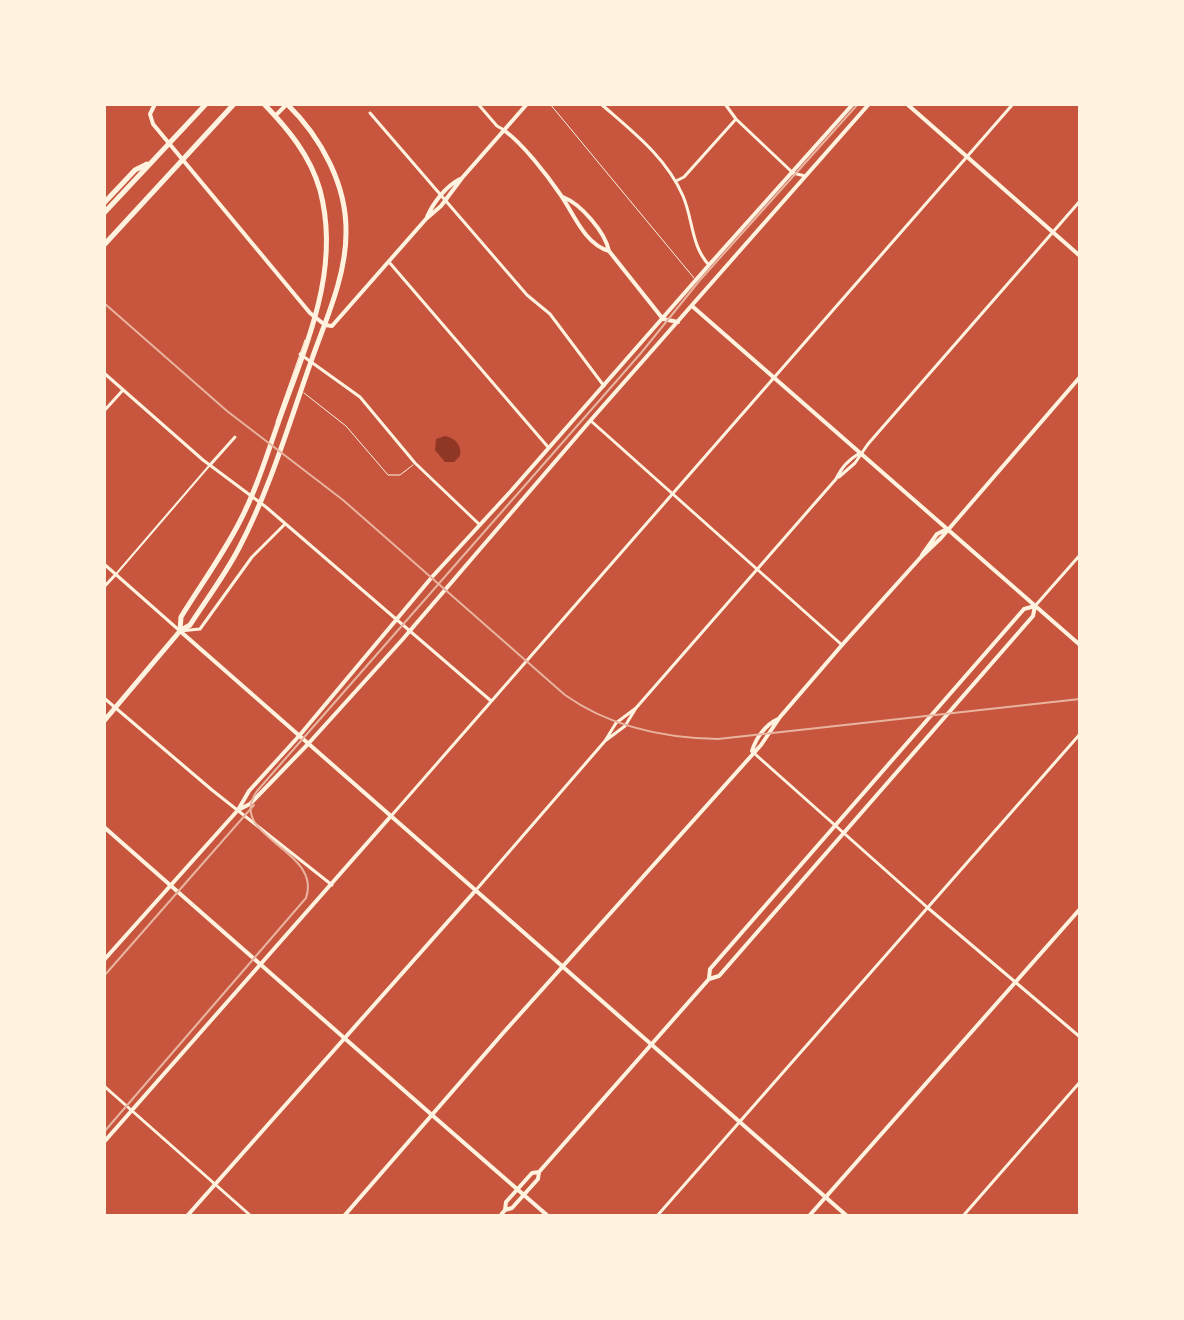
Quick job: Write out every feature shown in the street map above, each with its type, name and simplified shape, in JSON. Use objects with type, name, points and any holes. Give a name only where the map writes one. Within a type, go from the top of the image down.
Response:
[{"type":"main road","points":[[155,104],[150,114],[153,124],[313,316],[332,326],[426,219],[446,201],[462,178],[527,104]]},
{"type":"main road","points":[[104,213],[206,104]]},
{"type":"main road","points":[[104,245],[234,104]]},
{"type":"main road","points":[[180,631],[181,617],[238,525],[257,481],[313,326],[325,278],[327,241],[320,190],[307,158],[264,104]]},
{"type":"main road","points":[[104,721],[180,631],[190,625],[239,548],[269,480],[337,287],[345,249],[343,200],[334,174],[320,146],[287,104],[275,116]]},
{"type":"main road","points":[[238,810],[246,808],[308,744],[869,104]]},
{"type":"main road","points":[[907,104],[1080,256]]},
{"type":"main road","points":[[104,960],[238,810],[249,791],[480,525],[850,105]]},
{"type":"main road","points":[[504,130],[563,197],[577,222],[601,249],[609,251]]},
{"type":"main road","points":[[104,203],[135,170],[152,162]]},
{"type":"main road","points":[[426,219],[431,207],[454,181],[462,178]]},
{"type":"main road","points":[[563,197],[571,200],[585,214],[609,251],[663,319],[678,322]]},
{"type":"main road","points":[[692,306],[1080,645]]},
{"type":"main road","points":[[344,1216],[1080,377]]},
{"type":"main road","points":[[709,979],[710,969],[836,824],[1024,609],[1035,606]]},
{"type":"main road","points":[[505,1210],[512,1208],[524,1195],[538,1179],[539,1172],[709,979],[719,976],[1033,616],[1035,606]]},
{"type":"main road","points":[[180,631],[847,1216]]},
{"type":"main road","points":[[104,1142],[391,816]]},
{"type":"main road","points":[[104,827],[548,1216]]},
{"type":"main road","points":[[187,1216],[476,890]]},
{"type":"main road","points":[[809,1216],[1080,909]]},
{"type":"main road","points":[[500,1216],[517,1189],[532,1173],[539,1172]]},
{"type":"street","points":[[478,104],[504,130]]},
{"type":"street","points":[[601,104],[653,150],[676,181],[687,206],[697,250],[709,265]]},
{"type":"street","points":[[725,104],[736,119],[793,173],[805,176]]},
{"type":"street","points":[[391,816],[1013,104]]},
{"type":"street","points":[[370,113],[527,295],[550,314],[604,386]]},
{"type":"street","points":[[676,181],[684,177],[736,119]]},
{"type":"street","points":[[605,741],[625,726],[636,708],[836,479],[849,470],[860,453],[1080,201]]},
{"type":"street","points":[[389,262],[549,449]]},
{"type":"street","points":[[310,362],[325,325]]},
{"type":"street","points":[[300,354],[360,397],[415,463],[480,525]]},
{"type":"street","points":[[104,373],[210,465],[285,523],[490,700]]},
{"type":"street","points":[[104,411],[123,389]]},
{"type":"street","points":[[590,421],[842,645]]},
{"type":"street","points":[[104,587],[235,437]]},
{"type":"street","points":[[104,564],[180,631],[202,628],[252,557],[285,523]]},
{"type":"street","points":[[1035,606],[1080,555]]},
{"type":"street","points":[[104,698],[332,885]]},
{"type":"street","points":[[476,890],[605,741],[616,723],[636,708]]},
{"type":"street","points":[[657,1216],[1080,734]]},
{"type":"street","points":[[752,752],[1080,1037]]},
{"type":"street","points":[[963,1216],[1080,1082]]},
{"type":"street","points":[[104,1086],[251,1216]]},
{"type":"lane","points":[[550,104],[696,280]]},
{"type":"lane","points":[[310,362],[286,435],[275,425],[313,316]]},
{"type":"lane","points":[[290,382],[346,426],[388,475],[400,475],[415,463]]},
{"type":"shaded area","points":[[445,436],[459,445],[460,456],[454,462],[445,462],[435,450],[436,439]]},
{"type":"tram line","points":[[104,1132],[306,898],[307,881],[301,867],[254,820],[251,807],[257,791],[641,353],[700,280],[858,104]]},
{"type":"tram line","points":[[104,976],[254,805]]},
{"type":"railway","points":[[104,303],[227,411],[343,500],[565,695],[619,723],[657,733],[718,739],[1080,699]]}]
